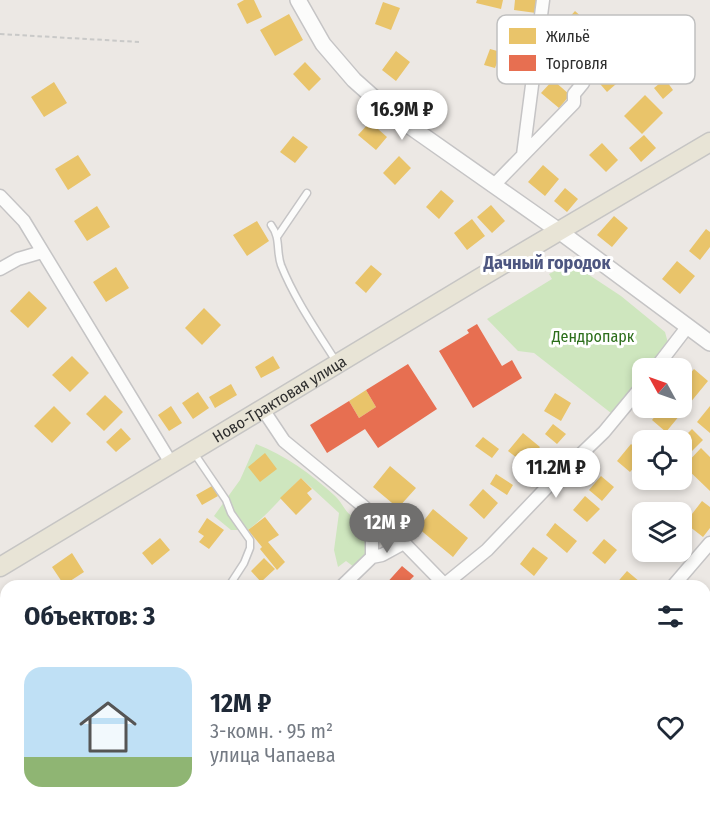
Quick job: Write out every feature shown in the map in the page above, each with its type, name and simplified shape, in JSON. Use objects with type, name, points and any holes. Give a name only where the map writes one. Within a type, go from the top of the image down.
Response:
[{"type":"main road","name":"Ново-Трактовая улица","points":[[0,567],[337,363],[710,142]]},
{"type":"street","points":[[298,0],[323,44],[354,80],[391,113],[558,231],[710,344]]},
{"type":"street","points":[[541,15],[543,0]]},
{"type":"street","points":[[523,155],[532,84]]},
{"type":"street","points":[[493,186],[574,103],[574,94],[582,84]]},
{"type":"street","points":[[0,196],[24,221],[171,463]]},
{"type":"street","points":[[0,269],[18,259],[42,252]]},
{"type":"street","points":[[664,358],[688,327]]},
{"type":"street","points":[[452,580],[487,550],[603,432],[632,398]]},
{"type":"street","points":[[262,408],[284,441],[363,506],[404,543],[439,580]]},
{"type":"street","points":[[363,506],[372,524],[372,557]]},
{"type":"street","points":[[348,580],[372,557],[382,555],[404,543]]},
{"type":"street","points":[[678,580],[710,543]]},
{"type":"lane","points":[[278,237],[307,193]]},
{"type":"lane","points":[[271,225],[278,237],[280,263],[337,363]]},
{"type":"lane","points":[[192,450],[250,540],[250,548],[244,563],[233,580]]},
{"type":"path","points":[[0,34],[139,42]]},
{"type":"green space","name":"Дендропарк","points":[[571,263],[621,296],[665,332],[668,343],[656,358],[632,358],[632,391],[611,413],[534,353],[518,351],[487,319],[552,279],[549,274]]},
{"type":"green space","points":[[256,444],[287,459],[307,473],[334,495],[350,515],[359,520],[368,545],[364,555],[354,567],[346,561],[338,567],[334,550],[339,513],[301,478],[248,530],[231,530],[214,516],[240,480]]},
{"type":"building: Жильё","points":[[244,0],[254,0],[262,17],[247,24],[237,4]]},
{"type":"building: Жильё","points":[[477,0],[503,0],[501,9],[476,3]]},
{"type":"building: Жильё","points":[[515,0],[538,0],[536,13],[514,10]]},
{"type":"building: Жильё","points":[[383,2],[400,8],[391,30],[375,24]]},
{"type":"building: Жильё","points":[[289,14],[303,40],[275,56],[260,30]]},
{"type":"building: Жильё","points":[[490,49],[497,51],[495,68],[484,65]]},
{"type":"building: Жильё","points":[[396,51],[410,62],[396,81],[382,70]]},
{"type":"building: Жильё","points":[[305,62],[321,79],[309,91],[293,74]]},
{"type":"building: Жильё","points":[[54,82],[67,103],[44,117],[31,97]]},
{"type":"building: Жильё","points":[[549,84],[558,84],[570,95],[559,108],[541,93]]},
{"type":"building: Жильё","points":[[600,84],[616,84],[607,92]]},
{"type":"building: Жильё","points":[[659,84],[669,84],[673,90],[663,99],[654,88]]},
{"type":"building: Жильё","points":[[645,95],[663,113],[642,134],[624,116]]},
{"type":"building: Жильё","points":[[370,122],[387,137],[376,150],[358,135]]},
{"type":"building: Жильё","points":[[644,135],[656,148],[641,162],[629,148]]},
{"type":"building: Жильё","points":[[293,136],[308,147],[295,163],[280,152]]},
{"type":"building: Жильё","points":[[602,143],[618,160],[606,172],[589,155]]},
{"type":"building: Жильё","points":[[78,155],[91,175],[68,190],[55,169]]},
{"type":"building: Жильё","points":[[399,156],[411,168],[395,185],[383,173]]},
{"type":"building: Жильё","points":[[543,165],[559,179],[545,196],[528,182]]},
{"type":"building: Жильё","points":[[565,188],[578,199],[567,212],[554,201]]},
{"type":"building: Жильё","points":[[441,190],[454,201],[439,219],[426,207]]},
{"type":"building: Жильё","points":[[491,205],[505,221],[492,233],[477,217]]},
{"type":"building: Жильё","points":[[97,206],[110,227],[87,241],[74,221]]},
{"type":"building: Жильё","points":[[614,216],[628,228],[612,247],[597,235]]},
{"type":"building: Жильё","points":[[472,219],[485,236],[467,250],[454,233]]},
{"type":"building: Жильё","points":[[257,221],[269,241],[247,256],[233,235]]},
{"type":"building: Жильё","points":[[706,229],[710,232],[710,247],[700,260],[689,251]]},
{"type":"building: Жильё","points":[[677,261],[695,276],[680,294],[662,279]]},
{"type":"building: Жильё","points":[[371,265],[382,274],[366,293],[355,283]]},
{"type":"building: Жильё","points":[[116,267],[129,288],[106,302],[93,282]]},
{"type":"building: Жильё","points":[[29,291],[47,308],[28,328],[10,311]]},
{"type":"building: Жильё","points":[[204,308],[221,325],[202,345],[185,328]]},
{"type":"building: Жильё","points":[[72,356],[89,373],[70,392],[52,375]]},
{"type":"building: Жильё","points":[[273,356],[280,368],[261,378],[255,367]]},
{"type":"building: Жильё","points":[[694,369],[708,381],[692,400],[692,371]]},
{"type":"building: Жильё","points":[[231,384],[237,395],[215,408],[209,397]]},
{"type":"building: Жильё","points":[[366,390],[376,407],[359,418],[349,401]]},
{"type":"building: Жильё","points":[[198,392],[209,408],[193,419],[182,403]]},
{"type":"building: Жильё","points":[[555,393],[571,403],[561,421],[544,411]]},
{"type":"building: Жильё","points":[[105,395],[123,412],[104,431],[86,414]]},
{"type":"building: Жильё","points":[[54,406],[71,423],[52,443],[34,426]]},
{"type":"building: Жильё","points":[[171,406],[182,423],[169,431],[158,415]]},
{"type":"building: Жильё","points":[[710,406],[710,433],[697,422]]},
{"type":"building: Жильё","points":[[654,418],[678,418],[668,430],[664,430],[652,420]]},
{"type":"building: Жильё","points":[[553,424],[566,434],[557,444],[545,434]]},
{"type":"building: Жильё","points":[[121,428],[131,439],[116,452],[106,442]]},
{"type":"building: Жильё","points":[[692,429],[703,440],[692,451],[692,430]]},
{"type":"building: Жильё","points":[[523,433],[540,447],[526,465],[508,451]]},
{"type":"building: Жильё","points":[[483,437],[499,449],[492,458],[475,446]]},
{"type":"building: Жильё","points":[[631,444],[632,470],[630,472],[617,461]]},
{"type":"building: Жильё","points":[[701,448],[710,457],[710,491],[692,474],[692,458]]},
{"type":"building: Жильё","points":[[265,453],[277,469],[260,482],[248,467]]},
{"type":"building: Жильё","points":[[390,466],[416,488],[398,508],[373,487]]},
{"type":"building: Жильё","points":[[496,474],[513,485],[507,495],[490,484]]},
{"type":"building: Жильё","points":[[601,476],[614,487],[602,501],[589,490]]},
{"type":"building: Жильё","points":[[301,478],[312,489],[307,493],[312,499],[296,515],[280,498]]},
{"type":"building: Жильё","points":[[212,486],[218,496],[202,505],[196,495]]},
{"type":"building: Жильё","points":[[483,489],[498,503],[484,519],[469,505]]},
{"type":"building: Жильё","points":[[585,496],[600,509],[587,522],[573,510]]},
{"type":"building: Жильё","points":[[702,501],[710,507],[710,528],[703,537],[692,528],[692,514]]},
{"type":"building: Жильё","points":[[433,509],[468,538],[453,557],[418,528]]},
{"type":"building: Жильё","points":[[265,517],[279,535],[268,542],[285,562],[277,570],[248,530]]},
{"type":"building: Жильё","points":[[207,518],[224,530],[209,549],[199,542],[204,536],[198,532]]},
{"type":"building: Жильё","points":[[555,523],[577,541],[567,553],[546,535]]},
{"type":"building: Жильё","points":[[160,538],[170,550],[152,565],[142,553]]},
{"type":"building: Жильё","points":[[604,539],[617,550],[605,564],[592,553]]},
{"type":"building: Жильё","points":[[533,547],[548,558],[534,576],[520,564]]},
{"type":"building: Жильё","points":[[72,553],[84,572],[72,580],[61,580],[52,567]]},
{"type":"building: Жильё","points":[[264,558],[275,569],[263,580],[259,580],[251,571]]},
{"type":"building: Жильё","points":[[627,571],[638,580],[619,580]]},
{"type":"building: Торговля","points":[[477,324],[502,366],[512,360],[522,378],[473,408],[439,351],[469,333],[467,330]]},
{"type":"building: Торговля","points":[[408,364],[437,409],[378,448],[365,429],[327,453],[310,425],[349,401],[359,418],[376,407],[366,390]]},
{"type":"building: Торговля","points":[[402,566],[414,576],[410,580],[389,580]]},
{"type":"district","name":"Дачный городок","points":[[547,263]]}]
